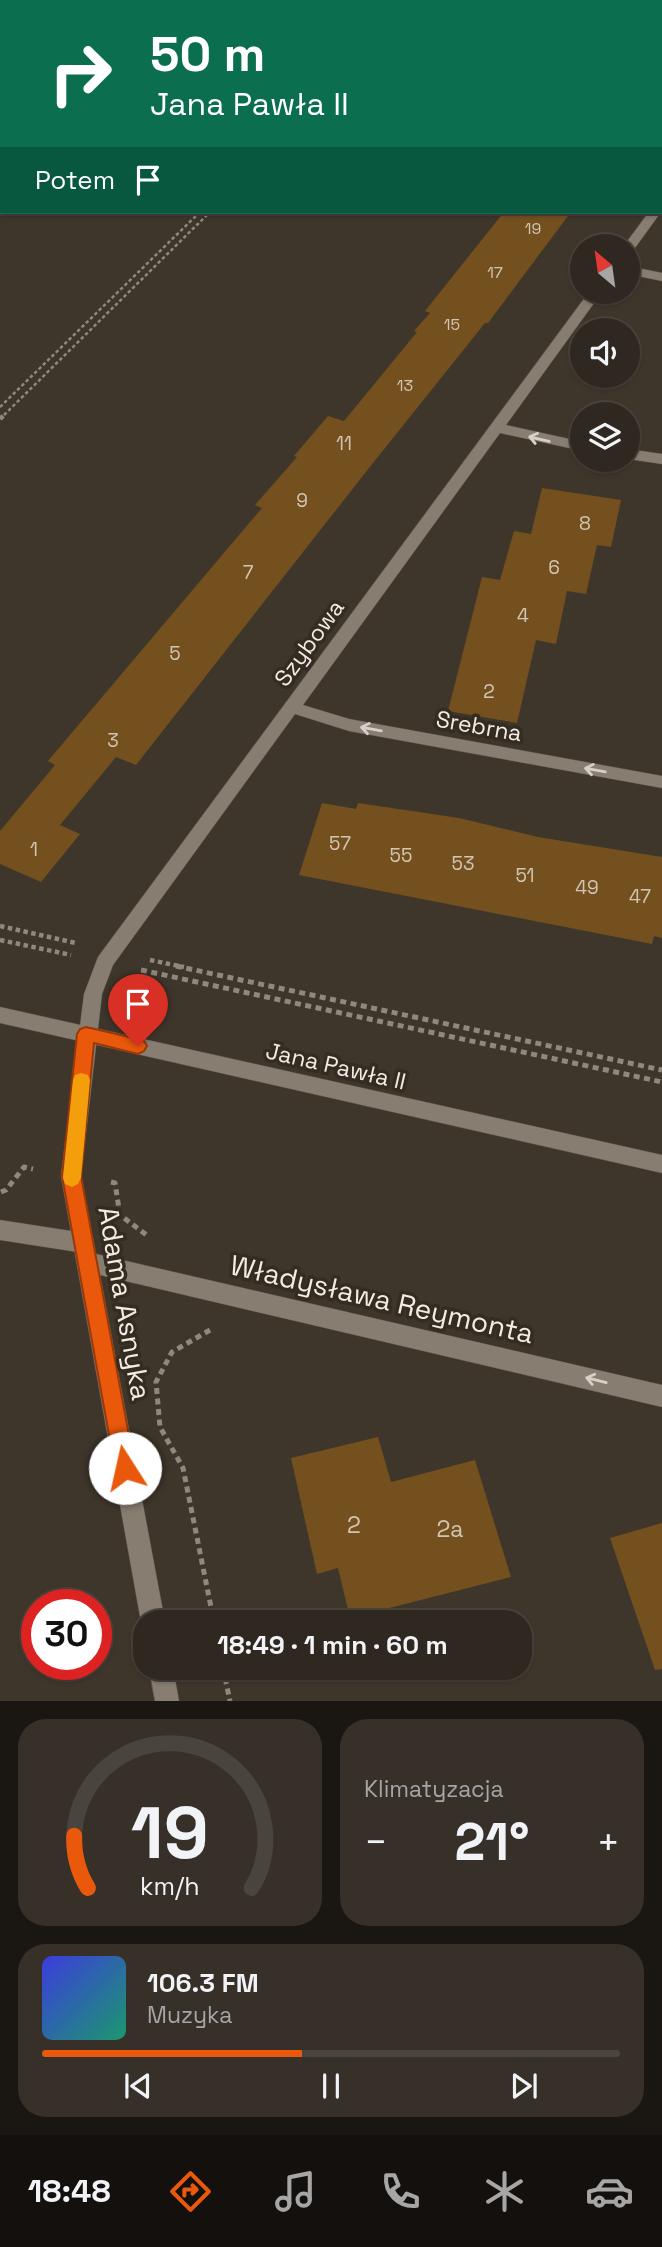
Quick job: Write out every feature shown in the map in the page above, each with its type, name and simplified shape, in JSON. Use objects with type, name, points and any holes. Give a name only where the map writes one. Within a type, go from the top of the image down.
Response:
[{"type":"street","points":[[639,234],[654,214]]},
{"type":"street","points":[[640,272],[662,277]]},
{"type":"street","name":"Szybowa","points":[[86,1034],[93,994],[109,957],[587,304]]},
{"type":"street","points":[[497,426],[542,440],[570,445]]},
{"type":"street","points":[[640,456],[662,459]]},
{"type":"street","name":"Srebrna","points":[[290,707],[349,726],[662,782]]},
{"type":"street","name":"Jana Pawła II","points":[[0,1015],[662,1164]]},
{"type":"street","name":"Adama Asnyka","points":[[86,1034],[71,1176],[151,1610]]},
{"type":"street","name":"Władysława Reymonta","points":[[0,1230],[223,1293],[662,1396]]},
{"type":"street","points":[[163,1680],[167,1701]]},
{"type":"path","points":[[0,407],[198,214]]},
{"type":"path","points":[[0,419],[208,214]]},
{"type":"path","points":[[0,926],[109,957],[662,1082]]},
{"type":"path","points":[[0,940],[109,957],[662,1070]]},
{"type":"path","points":[[0,1192],[6,1190],[23,1167],[116,1183],[120,1215],[148,1236],[160,1239]]},
{"type":"path","points":[[212,1610],[183,1468],[160,1427],[156,1382],[172,1352],[213,1328],[223,1293]]},
{"type":"path","points":[[226,1680],[230,1701]]},
{"type":"building","points":[[502,214],[570,214],[488,323],[485,323],[369,468],[136,765],[116,757],[60,825],[80,834],[41,882],[0,864],[0,831],[55,765],[48,761],[262,508],[255,505],[328,416],[344,421],[417,332],[414,331],[430,313],[425,311]]},
{"type":"building","points":[[542,488],[621,500],[611,547],[597,545],[586,594],[567,591],[556,644],[536,640],[517,723],[448,711],[482,577],[500,580],[514,531],[531,534]]},
{"type":"building","points":[[322,803],[356,809],[358,803],[459,818],[538,837],[662,857],[662,938],[654,936],[652,944],[299,875]]},
{"type":"building","points":[[378,1437],[391,1482],[475,1460],[511,1577],[381,1610],[348,1610],[338,1568],[317,1574],[291,1458]]},
{"type":"building","points":[[662,1523],[662,1669],[655,1670],[610,1538]]},
{"type":"slow traffic","points":[[72,1178],[81,1080]]},
{"type":"route","points":[[125,1468],[71,1176],[86,1034],[138,1046]]}]
